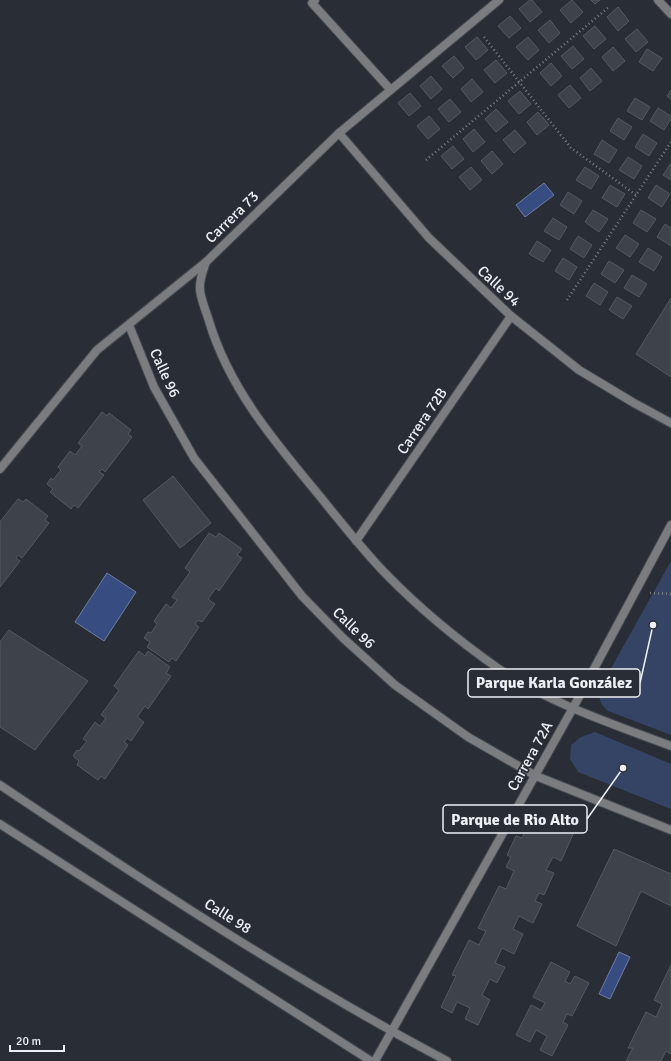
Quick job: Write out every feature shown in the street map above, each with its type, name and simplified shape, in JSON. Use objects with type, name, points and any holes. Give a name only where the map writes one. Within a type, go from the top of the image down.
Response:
[{"type":"street","points":[[315,0],[312,3],[390,89]]},
{"type":"street","name":"Carrera 73","points":[[0,469],[96,350],[206,262],[339,133],[390,89],[499,0]]},
{"type":"street","points":[[658,0],[671,14]]},
{"type":"street","name":"Calle 94","points":[[339,133],[429,238],[511,316],[579,370],[671,423]]},
{"type":"street","points":[[206,262],[201,278],[200,290],[212,332],[246,403],[274,440],[384,573],[456,636],[500,669],[573,708],[671,746]]},
{"type":"street","name":"Carrera 72B","points":[[356,541],[511,316]]},
{"type":"street","name":"Calle 96","points":[[129,325],[154,387],[194,458],[302,596],[343,638],[395,685],[468,736],[536,776],[671,830]]},
{"type":"street","name":"Carrera 72A","points":[[375,1061],[390,1031],[536,776],[671,525]]},
{"type":"street","name":"Calle 98","points":[[0,785],[122,867],[370,1021],[447,1061]]},
{"type":"street","points":[[0,824],[371,1061]]},
{"type":"path","points":[[426,160],[609,7]]},
{"type":"path","points":[[484,37],[571,148],[636,195]]},
{"type":"path","points":[[567,300],[671,142]]},
{"type":"path","points":[[634,593],[671,594]]},
{"type":"shaded area","points":[[544,183],[554,195],[525,217],[516,205]]},
{"type":"shaded area","points":[[671,561],[671,735],[608,711],[601,704],[599,695],[600,688]]},
{"type":"shaded area","points":[[107,573],[136,592],[104,641],[75,622]]},
{"type":"shaded area","points":[[595,732],[671,764],[671,809],[578,772],[570,759],[571,745],[581,737]]},
{"type":"shaded area","points":[[619,952],[630,957],[610,999],[599,994]]},
{"type":"building","points":[[532,0],[542,12],[530,22],[519,9]]},
{"type":"building","points":[[572,0],[583,12],[571,23],[560,10]]},
{"type":"building","points":[[591,0],[600,0],[595,4]]},
{"type":"building","points":[[618,7],[629,21],[618,31],[607,17]]},
{"type":"building","points":[[510,16],[521,28],[509,38],[498,26]]},
{"type":"building","points":[[550,20],[560,33],[549,43],[538,30]]},
{"type":"building","points":[[595,26],[606,39],[594,49],[583,36]]},
{"type":"building","points":[[637,29],[648,42],[636,52],[625,39]]},
{"type":"building","points":[[477,37],[488,50],[476,60],[465,47]]},
{"type":"building","points":[[528,37],[539,50],[528,60],[516,47]]},
{"type":"building","points":[[573,46],[584,59],[572,69],[561,56]]},
{"type":"building","points":[[613,47],[625,61],[613,71],[602,57]]},
{"type":"building","points":[[647,49],[662,58],[653,71],[639,62]]},
{"type":"building","points":[[454,56],[464,68],[453,78],[442,66]]},
{"type":"building","points":[[496,60],[507,73],[495,83],[484,70]]},
{"type":"building","points":[[551,63],[562,76],[551,86],[540,73]]},
{"type":"building","points":[[591,68],[602,81],[590,91],[580,78]]},
{"type":"building","points":[[431,76],[442,89],[431,99],[420,86]]},
{"type":"building","points":[[472,79],[483,92],[471,102],[461,89]]},
{"type":"building","points":[[570,85],[581,98],[569,108],[558,95]]},
{"type":"building","points":[[671,90],[671,99],[667,96]]},
{"type":"building","points":[[520,91],[531,104],[519,114],[508,101]]},
{"type":"building","points":[[410,93],[421,106],[409,116],[398,103]]},
{"type":"building","points":[[635,98],[650,107],[642,120],[627,111]]},
{"type":"building","points":[[450,99],[461,112],[449,122],[438,109]]},
{"type":"building","points":[[658,108],[671,116],[671,119],[664,130],[650,121]]},
{"type":"building","points":[[496,109],[508,122],[496,132],[485,119]]},
{"type":"building","points":[[538,112],[549,125],[537,135],[527,122]]},
{"type":"building","points":[[429,116],[440,129],[428,139],[417,126]]},
{"type":"building","points":[[618,118],[632,127],[624,140],[610,131]]},
{"type":"building","points":[[474,129],[485,142],[473,152],[463,139]]},
{"type":"building","points":[[515,130],[526,143],[514,153],[503,140]]},
{"type":"building","points":[[643,134],[657,143],[649,156],[635,147]]},
{"type":"building","points":[[602,140],[617,150],[609,163],[594,154]]},
{"type":"building","points":[[453,146],[464,159],[452,169],[441,156]]},
{"type":"building","points":[[492,151],[503,164],[492,174],[481,161]]},
{"type":"building","points":[[628,157],[642,166],[634,179],[619,170]]},
{"type":"building","points":[[671,163],[671,180],[663,175]]},
{"type":"building","points":[[471,167],[482,180],[470,190],[459,177]]},
{"type":"building","points":[[585,167],[599,176],[591,189],[576,180]]},
{"type":"building","points":[[610,185],[625,194],[617,207],[602,198]]},
{"type":"building","points":[[656,185],[670,194],[662,207],[648,198]]},
{"type":"building","points":[[568,192],[582,201],[574,214],[560,205]]},
{"type":"building","points":[[593,210],[608,219],[599,232],[585,222]]},
{"type":"building","points":[[641,210],[656,219],[647,232],[633,223]]},
{"type":"building","points":[[553,218],[567,227],[559,240],[544,231]]},
{"type":"building","points":[[665,224],[671,228],[671,246],[657,237]]},
{"type":"building","points":[[625,235],[639,244],[630,257],[616,248]]},
{"type":"building","points":[[578,236],[592,245],[584,258],[570,249]]},
{"type":"building","points":[[537,241],[551,250],[543,262],[529,254]]},
{"type":"building","points":[[648,248],[662,257],[654,271],[639,262]]},
{"type":"building","points":[[563,258],[577,267],[569,280],[555,271]]},
{"type":"building","points":[[609,261],[624,270],[615,283],[601,274]]},
{"type":"building","points":[[632,275],[647,284],[639,297],[624,288]]},
{"type":"building","points":[[594,283],[608,292],[600,305],[586,296]]},
{"type":"building","points":[[617,297],[632,306],[623,319],[609,310]]},
{"type":"building","points":[[671,298],[671,377],[636,354]]},
{"type":"building","points":[[102,412],[107,416],[109,413],[131,430],[128,434],[132,437],[105,472],[102,469],[99,472],[104,475],[78,508],[74,505],[71,509],[50,492],[53,489],[47,484],[51,478],[53,480],[61,470],[58,467],[70,451],[75,455],[82,446],[78,443]]},
{"type":"building","points":[[173,476],[211,523],[180,548],[143,500]]},
{"type":"building","points":[[18,499],[23,502],[26,499],[48,516],[45,520],[49,523],[22,558],[18,555],[16,558],[20,561],[0,587],[0,522]]},
{"type":"building","points":[[209,533],[216,537],[219,533],[242,549],[237,555],[242,558],[219,591],[216,588],[208,599],[215,604],[202,622],[198,620],[195,624],[199,627],[176,661],[172,658],[169,662],[147,647],[150,642],[144,638],[148,632],[151,633],[157,624],[154,621],[166,604],[171,608],[177,600],[172,597],[190,572],[185,568]]},
{"type":"building","points":[[9,630],[88,681],[35,750],[0,727],[0,642]]},
{"type":"building","points":[[139,651],[145,656],[148,651],[170,667],[166,673],[171,676],[148,709],[145,706],[137,717],[144,722],[131,741],[127,738],[124,742],[128,745],[105,779],[101,776],[98,780],[77,765],[79,761],[73,756],[87,741],[83,739],[95,722],[100,726],[106,718],[101,715],[119,690],[114,686]]},
{"type":"building","points":[[535,811],[550,818],[546,828],[553,831],[557,824],[574,832],[561,861],[553,857],[546,870],[554,873],[544,895],[539,893],[535,901],[542,904],[533,923],[519,916],[513,929],[523,934],[514,954],[502,948],[495,963],[505,967],[497,983],[490,979],[482,995],[490,1000],[478,1025],[465,1019],[470,1008],[457,1002],[452,1013],[441,1007],[456,976],[452,975],[469,940],[479,945],[486,931],[478,928],[499,886],[506,889],[514,871],[506,867],[511,857],[507,855],[516,836],[522,838]]},
{"type":"building","points":[[614,849],[671,874],[671,906],[641,891],[616,946],[577,926]]},
{"type":"building","points":[[551,962],[570,972],[565,981],[570,984],[575,976],[589,983],[572,1016],[567,1014],[563,1022],[568,1025],[552,1056],[540,1050],[547,1036],[536,1030],[530,1042],[516,1035],[531,1005],[541,1010],[545,1003],[533,997]]},
{"type":"building","points":[[671,965],[671,1054],[666,1051],[661,1061],[626,1061],[633,1048],[628,1048],[646,1012],[656,1017],[662,1004],[654,1000]]},
{"type":"place","name":"Parque Karla González","points":[[653,625]]},
{"type":"place","name":"Parque de Rio Alto","points":[[623,768]]}]
